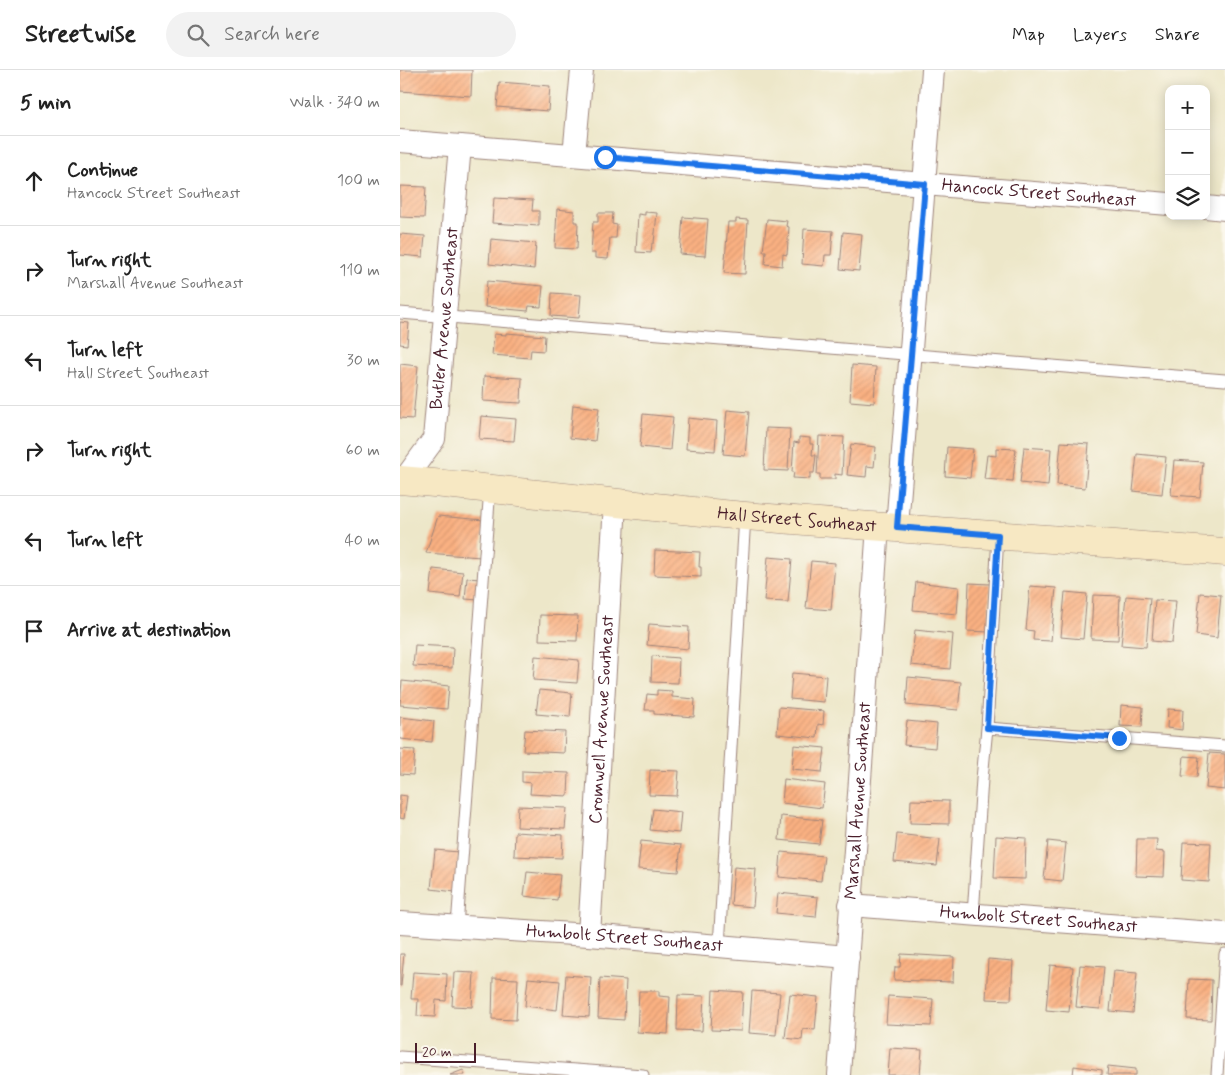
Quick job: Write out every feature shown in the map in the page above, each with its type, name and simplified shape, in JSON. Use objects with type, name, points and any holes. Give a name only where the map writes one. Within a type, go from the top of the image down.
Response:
[{"type":"main road","name":"Hall Street Southeast","points":[[401,479],[615,504],[745,516],[1225,552]]},
{"type":"street","points":[[574,155],[582,70]]},
{"type":"street","name":"Marshall Avenue Southeast","points":[[839,1075],[850,905],[887,526],[911,354],[933,70]]},
{"type":"street","name":"Hancock Street Southeast","points":[[400,142],[1165,204]]},
{"type":"street","name":"Butler Avenue Southeast","points":[[401,479],[434,439],[460,146]]},
{"type":"street","points":[[1210,207],[1225,209]]},
{"type":"street","name":"Cromwell Avenue Southeast","points":[[588,935],[615,504]]},
{"type":"street","name":"Humbolt Street Southeast","points":[[850,905],[1225,934]]},
{"type":"street","name":"Humbolt Street Southeast","points":[[400,923],[588,935],[848,957]]},
{"type":"lane","points":[[400,313],[1225,380]]},
{"type":"lane","points":[[457,926],[490,488]]},
{"type":"lane","points":[[718,946],[745,516]]},
{"type":"lane","points":[[973,915],[987,728],[998,535]]},
{"type":"lane","points":[[987,728],[1225,746]]},
{"type":"lane","points":[[1217,1075],[1225,954]]},
{"type":"lane","points":[[400,1057],[643,1075]]},
{"type":"building","points":[[400,70],[472,70],[471,96],[400,91]]},
{"type":"building","points":[[499,82],[550,86],[548,111],[497,107]]},
{"type":"building","points":[[400,186],[426,187],[424,218],[400,217]]},
{"type":"building","points":[[494,198],[533,200],[532,211],[539,211],[539,226],[492,223]]},
{"type":"building","points":[[557,209],[574,211],[574,222],[578,222],[577,249],[555,248]]},
{"type":"building","points":[[645,212],[657,213],[651,253],[636,252],[638,214],[645,215]]},
{"type":"building","points":[[598,213],[613,213],[612,224],[617,225],[616,238],[610,238],[608,259],[595,258],[595,253],[591,253],[593,222],[598,222]]},
{"type":"building","points":[[683,217],[708,219],[705,256],[680,254]]},
{"type":"building","points":[[736,219],[748,220],[745,274],[724,273],[728,222],[736,222]]},
{"type":"building","points":[[767,219],[787,221],[786,226],[789,227],[787,255],[783,254],[782,266],[765,264],[766,251],[763,251]]},
{"type":"building","points":[[804,229],[833,231],[831,255],[825,255],[824,266],[802,264]]},
{"type":"building","points":[[843,232],[862,234],[859,271],[840,269]]},
{"type":"building","points":[[400,234],[425,236],[423,257],[400,255]]},
{"type":"building","points":[[491,239],[536,243],[534,269],[489,264]]},
{"type":"building","points":[[487,281],[543,286],[541,307],[529,306],[528,311],[485,307]]},
{"type":"building","points":[[552,293],[581,295],[579,318],[551,316]]},
{"type":"building","points":[[400,322],[409,323],[407,345],[400,344]]},
{"type":"building","points":[[506,333],[545,336],[544,351],[531,350],[530,358],[492,355],[494,334],[506,335]]},
{"type":"building","points":[[400,364],[418,366],[413,419],[400,418]]},
{"type":"building","points":[[852,365],[876,367],[874,403],[850,401]]},
{"type":"building","points":[[484,376],[522,378],[521,403],[483,401]]},
{"type":"building","points":[[573,405],[599,408],[595,441],[570,438]]},
{"type":"building","points":[[727,410],[749,412],[745,456],[723,454]]},
{"type":"building","points":[[643,414],[673,417],[670,450],[640,447]]},
{"type":"building","points":[[481,416],[516,419],[514,441],[479,439]]},
{"type":"building","points":[[688,418],[717,421],[715,451],[686,449]]},
{"type":"building","points":[[766,428],[790,429],[788,471],[764,470]]},
{"type":"building","points":[[819,436],[844,437],[842,475],[835,474],[835,479],[820,479],[820,474],[817,474]]},
{"type":"building","points":[[799,437],[810,438],[810,444],[813,444],[812,455],[816,455],[814,473],[810,473],[810,479],[793,478],[794,442],[799,443]]},
{"type":"building","points":[[1061,442],[1089,444],[1085,488],[1057,485]]},
{"type":"building","points":[[851,444],[876,447],[874,467],[867,466],[866,477],[847,475]]},
{"type":"building","points":[[947,447],[973,449],[970,478],[945,476]]},
{"type":"building","points":[[1024,447],[1051,449],[1048,486],[1020,483]]},
{"type":"building","points":[[996,448],[1016,449],[1013,481],[984,479],[987,455],[996,456]]},
{"type":"building","points":[[1137,454],[1166,457],[1162,494],[1133,491]]},
{"type":"building","points":[[1174,460],[1203,462],[1200,497],[1171,495]]},
{"type":"building","points":[[438,516],[484,520],[481,557],[426,553]]},
{"type":"building","points":[[655,550],[700,552],[699,567],[701,567],[701,577],[654,575]]},
{"type":"building","points":[[768,557],[792,559],[788,602],[764,601]]},
{"type":"building","points":[[811,561],[835,563],[831,610],[806,608]]},
{"type":"building","points":[[433,569],[463,572],[460,597],[430,594]]},
{"type":"building","points":[[467,578],[481,579],[479,600],[465,599]]},
{"type":"building","points":[[916,582],[959,587],[957,614],[913,610]]},
{"type":"building","points":[[969,583],[990,584],[989,632],[967,631]]},
{"type":"building","points":[[1030,586],[1056,588],[1051,641],[1033,640],[1034,631],[1026,630]]},
{"type":"building","points":[[1065,592],[1087,594],[1083,639],[1061,637]]},
{"type":"building","points":[[1200,593],[1221,595],[1217,638],[1196,635]]},
{"type":"building","points":[[1093,595],[1120,596],[1118,640],[1091,639]]},
{"type":"building","points":[[1126,596],[1150,598],[1146,647],[1121,645]]},
{"type":"building","points":[[1155,600],[1176,601],[1172,643],[1152,641]]},
{"type":"building","points":[[540,615],[578,616],[577,641],[539,640]]},
{"type":"building","points":[[649,624],[689,627],[688,649],[647,645]]},
{"type":"building","points":[[915,630],[953,634],[950,669],[911,665]]},
{"type":"building","points":[[415,645],[453,647],[452,668],[413,666]]},
{"type":"building","points":[[535,656],[579,660],[577,683],[533,680]]},
{"type":"building","points":[[652,656],[679,658],[678,683],[651,682]]},
{"type":"building","points":[[792,673],[826,676],[824,702],[790,699]]},
{"type":"building","points":[[908,677],[961,682],[958,710],[906,705]]},
{"type":"building","points":[[402,681],[449,686],[447,709],[400,705]]},
{"type":"building","points":[[539,690],[572,693],[570,717],[536,714]]},
{"type":"building","points":[[657,690],[672,691],[672,697],[695,699],[694,717],[654,714],[654,710],[645,710],[647,694],[657,695]]},
{"type":"building","points":[[1121,705],[1143,707],[1142,727],[1120,726]]},
{"type":"building","points":[[779,707],[824,711],[823,725],[818,724],[817,738],[777,734]]},
{"type":"building","points":[[1168,709],[1183,710],[1182,730],[1167,728]]},
{"type":"building","points":[[400,717],[434,721],[432,742],[400,739]]},
{"type":"building","points":[[907,721],[937,724],[935,748],[904,745]]},
{"type":"building","points":[[525,730],[565,732],[564,753],[523,751]]},
{"type":"building","points":[[794,745],[825,748],[822,772],[792,769]]},
{"type":"building","points":[[400,749],[415,750],[413,775],[400,774]]},
{"type":"building","points":[[1209,753],[1225,754],[1225,790],[1206,788]]},
{"type":"building","points":[[1184,756],[1199,757],[1197,777],[1182,776]]},
{"type":"building","points":[[650,770],[679,771],[677,796],[649,795]]},
{"type":"building","points":[[522,771],[569,773],[568,796],[530,794],[531,783],[522,782]]},
{"type":"building","points":[[784,779],[825,784],[822,808],[782,803]]},
{"type":"building","points":[[400,795],[407,796],[404,819],[400,818]]},
{"type":"building","points":[[911,800],[949,801],[949,824],[910,823]]},
{"type":"building","points":[[518,806],[567,808],[565,829],[517,827]]},
{"type":"building","points":[[653,809],[681,812],[679,833],[650,830]]},
{"type":"building","points":[[781,816],[822,820],[819,844],[779,840]]},
{"type":"building","points":[[515,832],[563,835],[562,858],[514,856]]},
{"type":"building","points":[[897,834],[940,839],[937,866],[894,862]]},
{"type":"building","points":[[996,836],[1026,838],[1025,879],[994,878]]},
{"type":"building","points":[[1137,839],[1157,839],[1156,851],[1165,852],[1164,877],[1136,876]]},
{"type":"building","points":[[641,841],[681,845],[678,872],[638,869]]},
{"type":"building","points":[[1048,841],[1066,843],[1062,881],[1044,879]]},
{"type":"building","points":[[1183,842],[1211,843],[1209,882],[1181,880]]},
{"type":"building","points":[[435,850],[459,852],[455,892],[431,889]]},
{"type":"building","points":[[781,852],[824,856],[821,881],[779,877]]},
{"type":"building","points":[[734,867],[756,869],[753,907],[731,905]]},
{"type":"building","points":[[527,872],[560,875],[557,900],[524,896]]},
{"type":"building","points":[[778,893],[818,897],[816,917],[776,913]]},
{"type":"building","points":[[400,954],[404,954],[401,986],[400,986]]},
{"type":"building","points":[[901,954],[954,957],[953,982],[894,980],[895,967],[900,967]]},
{"type":"building","points":[[988,959],[1013,961],[1011,1000],[986,999]]},
{"type":"building","points":[[1050,965],[1073,967],[1069,1012],[1046,1010]]},
{"type":"building","points":[[1080,965],[1104,967],[1100,1009],[1076,1007]]},
{"type":"building","points":[[1114,971],[1137,973],[1133,1013],[1110,1011]]},
{"type":"building","points":[[413,972],[447,974],[446,1001],[436,1000],[435,1017],[417,1016],[418,999],[411,999]]},
{"type":"building","points":[[454,972],[474,973],[472,1007],[452,1006]]},
{"type":"building","points":[[566,975],[591,977],[589,1017],[563,1015]]},
{"type":"building","points":[[493,978],[518,979],[516,1020],[492,1019]]},
{"type":"building","points":[[528,978],[560,981],[557,1010],[525,1006]]},
{"type":"building","points":[[600,978],[626,980],[624,1020],[598,1018]]},
{"type":"building","points":[[1189,979],[1212,980],[1211,1020],[1187,1019]]},
{"type":"building","points":[[713,990],[743,992],[741,1031],[711,1030]]},
{"type":"building","points":[[639,991],[659,991],[659,996],[670,997],[668,1034],[637,1032]]},
{"type":"building","points":[[752,991],[780,993],[776,1035],[749,1033]]},
{"type":"building","points":[[790,994],[818,997],[815,1030],[803,1029],[802,1040],[785,1038]]},
{"type":"building","points":[[678,995],[704,996],[702,1031],[677,1030]]},
{"type":"building","points":[[888,996],[933,999],[931,1026],[886,1024]]},
{"type":"building","points":[[890,1048],[922,1050],[920,1075],[888,1075]]},
{"type":"building","points":[[1074,1066],[1102,1070],[1102,1075],[1073,1075]]},
{"type":"building","points":[[1108,1066],[1136,1069],[1136,1075],[1107,1075]]},
{"type":"building","points":[[463,1070],[465,1075],[450,1075]]},
{"type":"route","points":[[605,157],[925,184],[897,527],[998,535],[987,728],[1119,738]]}]
